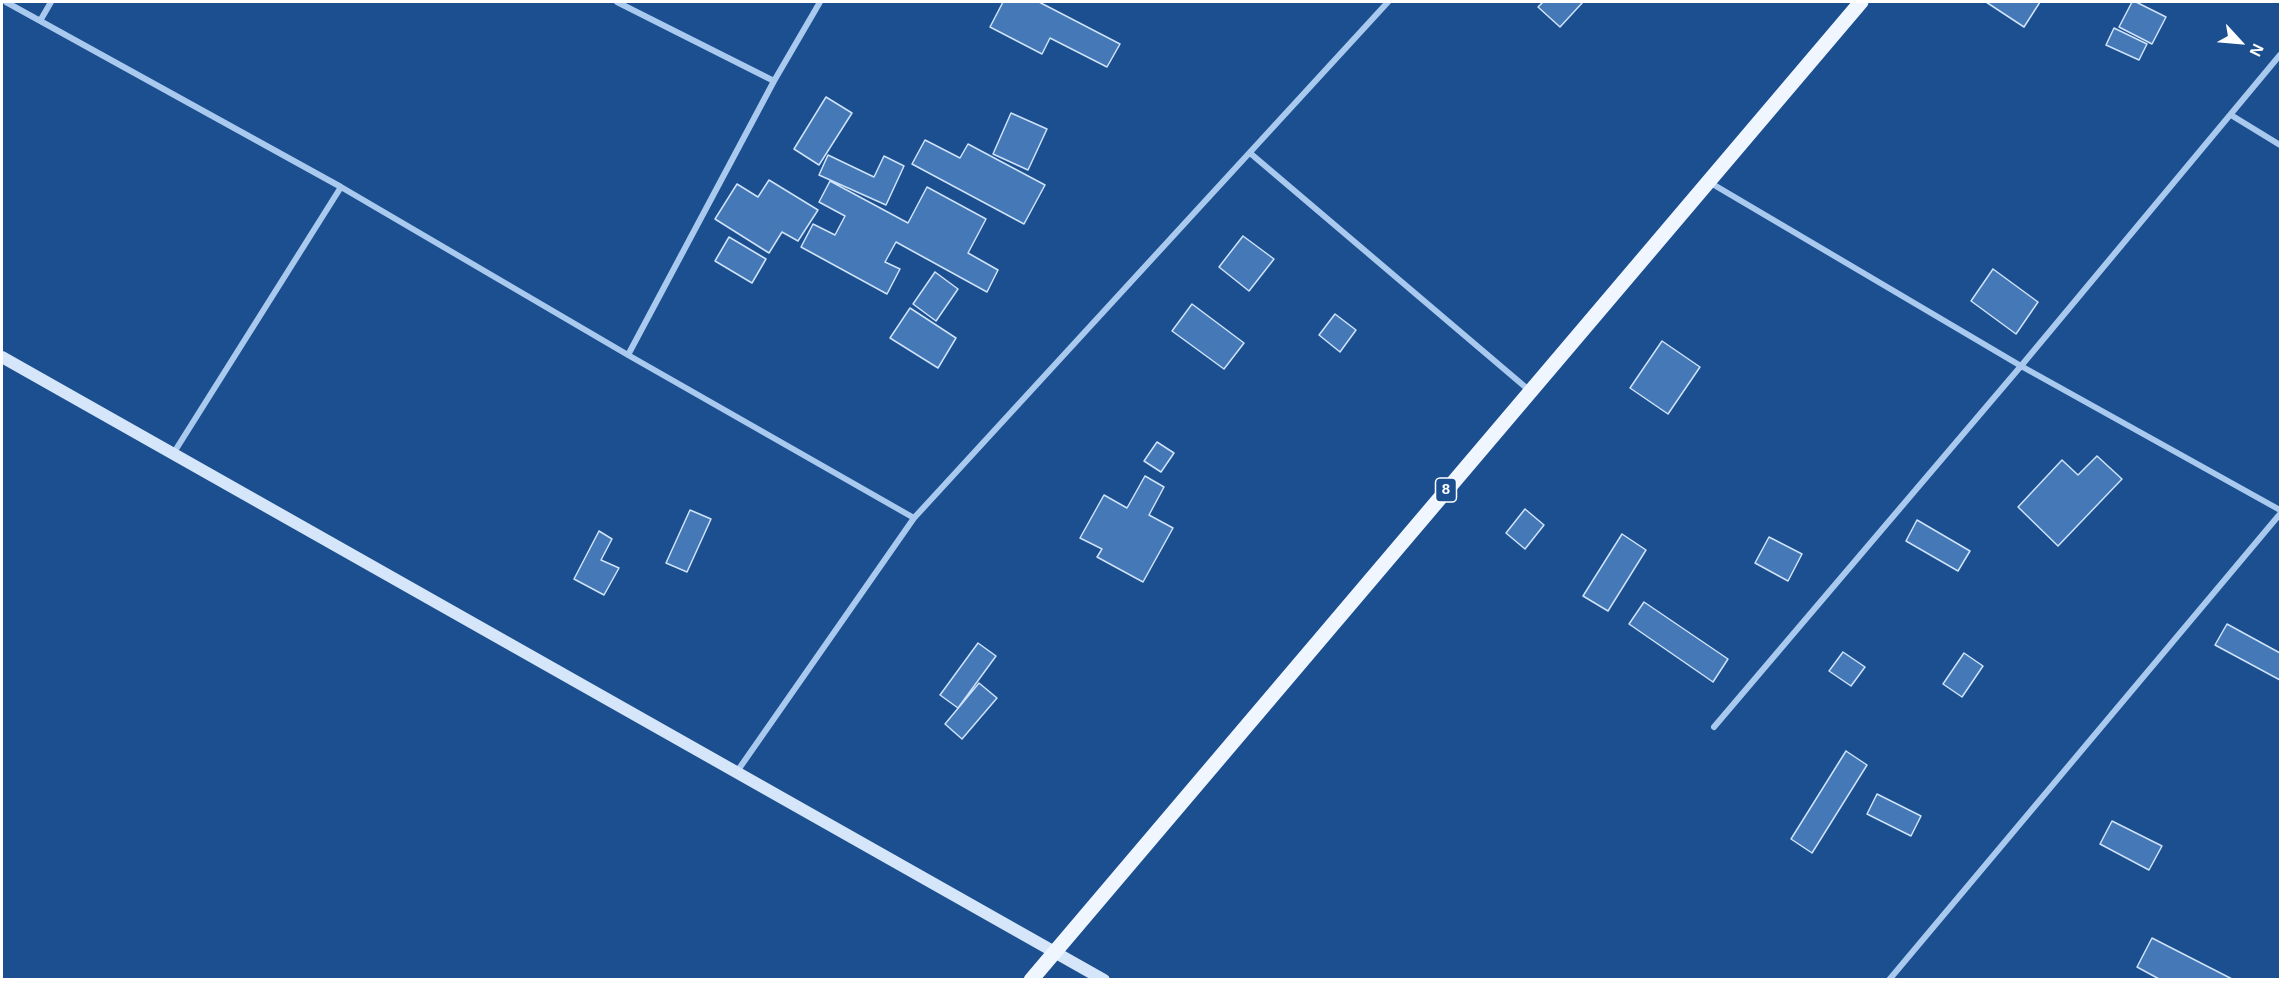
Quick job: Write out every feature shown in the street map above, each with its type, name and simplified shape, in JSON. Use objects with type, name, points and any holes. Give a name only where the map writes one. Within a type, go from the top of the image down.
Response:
[{"type":"main road","name":"8","points":[[1031,980],[1861,2]]},
{"type":"street","points":[[6,2],[341,187],[628,355],[914,518]]},
{"type":"street","points":[[40,21],[51,2]]},
{"type":"street","points":[[617,2],[774,81]]},
{"type":"street","points":[[628,355],[774,81],[820,2]]},
{"type":"street","points":[[736,773],[914,518],[1388,2]]},
{"type":"street","points":[[1714,727],[2021,366],[2280,55]]},
{"type":"street","points":[[2231,115],[2280,145]]},
{"type":"street","points":[[1250,153],[1530,391]]},
{"type":"street","points":[[1708,182],[2021,366],[2280,512],[1889,980]]},
{"type":"street","points":[[173,454],[341,187]]},
{"type":"street","points":[[2,357],[1104,980]]},
{"type":"building","points":[[1003,2],[1039,2],[1120,44],[1107,67],[1050,38],[1042,54],[990,27]]},
{"type":"building","points":[[1543,2],[1583,2],[1560,27],[1538,7]]},
{"type":"building","points":[[1986,2],[2040,2],[2024,27]]},
{"type":"building","points":[[2132,2],[2166,17],[2152,44],[2119,27]]},
{"type":"building","points":[[2114,28],[2147,44],[2139,60],[2106,45]]},
{"type":"building","points":[[826,97],[852,113],[819,165],[794,149]]},
{"type":"building","points":[[1011,113],[1047,129],[1028,170],[993,154]]},
{"type":"building","points":[[925,140],[960,158],[968,144],[1045,185],[1024,224],[912,164]]},
{"type":"building","points":[[828,155],[874,177],[884,156],[904,166],[886,205],[819,175]]},
{"type":"building","points":[[769,180],[818,210],[798,241],[782,232],[769,253],[715,219],[737,184],[758,197]]},
{"type":"building","points":[[830,181],[908,223],[927,187],[986,219],[968,253],[998,270],[987,292],[896,242],[885,262],[900,269],[887,294],[801,247],[813,224],[835,235],[845,216],[819,202]]},
{"type":"building","points":[[1243,236],[1274,259],[1249,291],[1219,267]]},
{"type":"building","points":[[729,237],[766,259],[752,283],[715,261]]},
{"type":"building","points":[[1993,269],[2038,302],[2016,334],[1971,301]]},
{"type":"building","points":[[935,272],[958,289],[936,321],[913,304]]},
{"type":"building","points":[[1192,304],[1244,343],[1224,369],[1172,331]]},
{"type":"building","points":[[910,308],[956,338],[938,368],[890,338]]},
{"type":"building","points":[[1335,314],[1356,330],[1340,352],[1319,335]]},
{"type":"building","points":[[1662,341],[1700,367],[1668,414],[1630,388]]},
{"type":"building","points":[[1157,442],[1174,453],[1161,472],[1144,461]]},
{"type":"building","points":[[2097,456],[2122,479],[2058,546],[2018,507],[2062,460],[2078,475]]},
{"type":"building","points":[[1145,476],[1164,487],[1149,515],[1173,528],[1143,582],[1097,557],[1102,549],[1080,538],[1104,495],[1127,508]]},
{"type":"building","points":[[1525,509],[1544,525],[1525,549],[1506,533]]},
{"type":"building","points":[[690,510],[711,519],[687,572],[666,563]]},
{"type":"building","points":[[1917,520],[1970,551],[1958,571],[1906,541]]},
{"type":"building","points":[[599,531],[612,539],[601,560],[619,568],[604,595],[574,579]]},
{"type":"building","points":[[1622,534],[1646,550],[1608,611],[1583,596]]},
{"type":"building","points":[[1769,537],[1802,554],[1788,581],[1755,563]]},
{"type":"building","points":[[1644,602],[1728,659],[1713,682],[1629,624]]},
{"type":"building","points":[[2227,624],[2280,653],[2280,680],[2215,645]]},
{"type":"building","points":[[978,643],[996,656],[958,708],[940,695]]},
{"type":"building","points":[[1843,652],[1865,667],[1851,686],[1829,671]]},
{"type":"building","points":[[1964,653],[1983,666],[1962,697],[1943,684]]},
{"type":"building","points":[[979,683],[997,698],[962,739],[945,724]]},
{"type":"building","points":[[1846,751],[1867,765],[1812,853],[1791,839]]},
{"type":"building","points":[[1877,794],[1921,816],[1911,836],[1867,814]]},
{"type":"building","points":[[2112,821],[2162,846],[2149,870],[2100,844]]},
{"type":"building","points":[[2152,938],[2234,980],[2161,980],[2137,967]]}]
